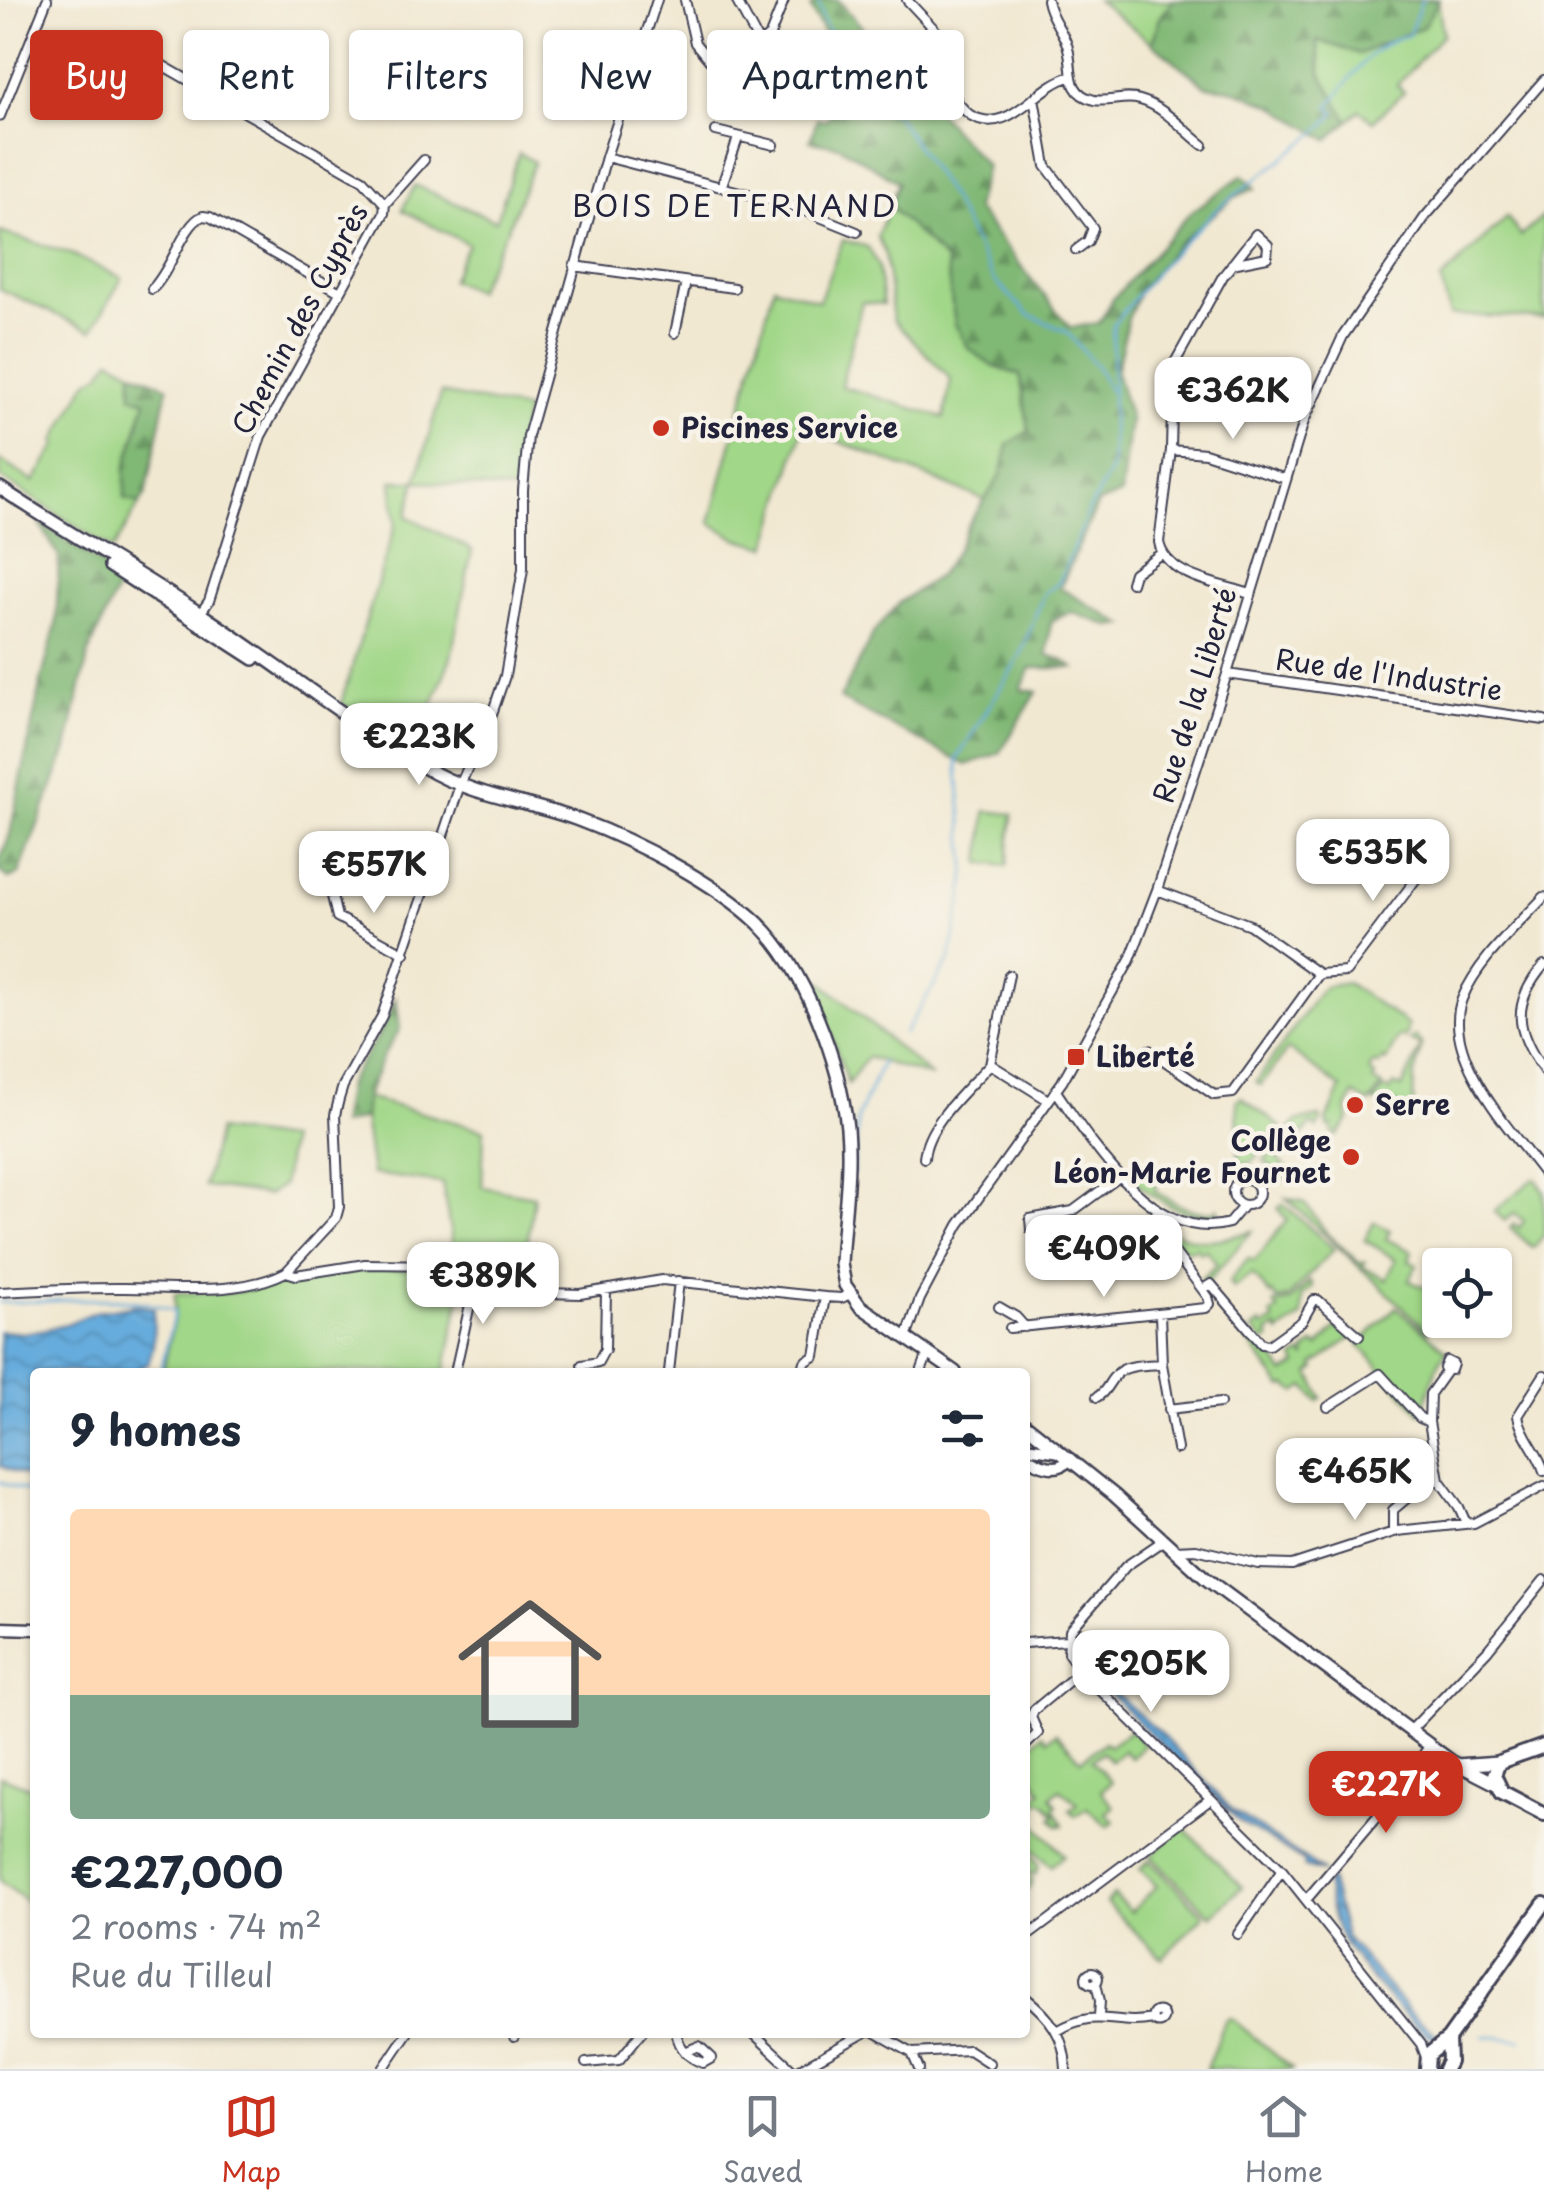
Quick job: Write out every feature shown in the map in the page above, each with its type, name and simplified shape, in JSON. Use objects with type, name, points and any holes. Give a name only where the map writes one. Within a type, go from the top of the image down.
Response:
[{"type":"main road","points":[[0,488],[104,562],[197,618],[425,768],[491,797],[575,818],[614,834],[698,882],[757,922],[780,947],[814,1013],[838,1086],[847,1146],[841,1264],[850,1294],[860,1306],[949,1368]]},
{"type":"main road","points":[[1030,1428],[1205,1578],[1457,1765],[1496,1784]]},
{"type":"main road","points":[[1457,1765],[1499,1762],[1544,1746]]},
{"type":"main road","points":[[1499,1762],[1494,1775],[1502,1792],[1544,1814]]},
{"type":"main road","points":[[1437,2059],[1544,1904]]},
{"type":"street","points":[[0,116],[47,0]]},
{"type":"street","points":[[0,1292],[223,1287],[270,1281],[286,1272],[336,1218],[339,1207],[335,1116],[339,1099],[382,1016],[460,785],[494,710],[512,644],[523,570],[528,436],[606,157],[656,0]]},
{"type":"street","points":[[685,0],[695,43],[707,58]]},
{"type":"street","points":[[736,0],[756,39],[762,42],[770,35],[784,0]]},
{"type":"street","points":[[906,0],[953,49],[954,93],[966,111],[992,121],[1012,114],[1052,83],[1070,77]]},
{"type":"street","points":[[1047,0],[1068,48],[1070,77],[1076,89],[1090,99],[1128,98],[1146,102],[1203,145]]},
{"type":"street","points":[[163,66],[364,180],[386,204]]},
{"type":"street","name":"Rue de la Liberté","points":[[906,1338],[920,1299],[958,1225],[1056,1091],[1130,960],[1227,674],[1304,421],[1343,336],[1426,218],[1544,80]]},
{"type":"street","points":[[1034,98],[1046,166],[1092,228],[1088,241],[1076,250]]},
{"type":"street","points":[[716,132],[774,146]]},
{"type":"street","points":[[722,184],[738,138]]},
{"type":"street","points":[[606,157],[790,204],[858,232]]},
{"type":"street","name":"Chemin des Cyprès","points":[[197,618],[213,590],[262,436],[386,204],[424,160]]},
{"type":"street","points":[[152,288],[168,270],[190,226],[202,216],[340,292]]},
{"type":"street","points":[[1232,264],[1267,257],[1268,245],[1256,234],[1232,264],[1173,366],[1171,450],[1159,542],[1162,553],[1178,570],[1250,594]]},
{"type":"street","points":[[574,266],[734,288]]},
{"type":"street","points":[[675,332],[686,282]]},
{"type":"street","points":[[1171,450],[1205,453],[1286,479]]},
{"type":"street","points":[[1131,583],[1134,574],[1162,553]]},
{"type":"street","name":"Rue de l'Industrie","points":[[1227,674],[1544,720]]},
{"type":"street","points":[[1156,890],[1250,926],[1319,974],[1346,972],[1419,875],[1437,869]]},
{"type":"street","points":[[330,888],[337,917],[405,954]]},
{"type":"street","points":[[1544,897],[1469,985],[1457,1014],[1456,1028],[1462,1052],[1478,1082],[1544,1174]]},
{"type":"street","points":[[1544,965],[1530,982],[1518,1018],[1544,1071]]},
{"type":"street","points":[[1149,1050],[1214,1096],[1233,1093],[1319,974]]},
{"type":"street","points":[[924,1158],[926,1144],[940,1122],[990,1064],[1008,975]]},
{"type":"street","points":[[990,1064],[1048,1100]]},
{"type":"street","points":[[1056,1091],[1120,1177],[1156,1208],[1180,1220],[1212,1226],[1230,1222],[1244,1205]]},
{"type":"street","points":[[1031,1230],[1030,1219],[1073,1211],[1120,1177]]},
{"type":"street","points":[[1060,1202],[1073,1211]]},
{"type":"street","points":[[1010,1328],[1206,1308],[1210,1304],[1202,1289],[1157,1228],[1156,1208]]},
{"type":"street","points":[[286,1272],[296,1275],[365,1264],[444,1265],[547,1294],[580,1294],[662,1280],[842,1298],[850,1294]]},
{"type":"street","points":[[456,1368],[477,1273]]},
{"type":"street","points":[[669,1368],[679,1281]]},
{"type":"street","points":[[1202,1289],[1210,1284],[1262,1344],[1269,1345],[1302,1321],[1314,1300],[1359,1336]]},
{"type":"street","points":[[582,1365],[598,1362],[605,1349],[606,1290]]},
{"type":"street","points":[[803,1368],[815,1356],[825,1296]]},
{"type":"street","points":[[999,1307],[1026,1326]]},
{"type":"street","points":[[1160,1314],[1162,1364],[1177,1449]]},
{"type":"street","points":[[922,1368],[928,1354]]},
{"type":"street","points":[[1097,1397],[1104,1394],[1116,1373],[1162,1364]]},
{"type":"street","points":[[1446,1370],[1430,1394],[1429,1422],[1439,1480],[1466,1523]]},
{"type":"street","points":[[1328,1407],[1380,1374],[1420,1418],[1429,1422]]},
{"type":"street","points":[[1544,1375],[1518,1416],[1544,1471]]},
{"type":"street","points":[[1169,1409],[1220,1403]]},
{"type":"street","points":[[1030,1448],[1066,1455],[1062,1466],[1049,1467],[1030,1458]]},
{"type":"street","points":[[1393,1532],[1393,1510],[1424,1484]]},
{"type":"street","points":[[1175,1550],[1196,1549],[1258,1564],[1292,1565],[1393,1532],[1474,1523],[1544,1486]]},
{"type":"street","points":[[1164,1540],[1126,1566],[1075,1624],[1068,1652],[1081,1672],[1282,1870],[1437,2059]]},
{"type":"street","points":[[1412,1730],[1487,1651],[1544,1580]]},
{"type":"street","points":[[0,1628],[30,1629]]},
{"type":"street","points":[[1030,1643],[1068,1640]]},
{"type":"street","points":[[1030,1741],[1038,1733],[1031,1718],[1034,1710],[1081,1672]]},
{"type":"street","points":[[1306,1900],[1380,1814],[1431,1744]]},
{"type":"street","points":[[1030,1934],[1210,1800]]},
{"type":"street","points":[[1238,1934],[1282,1870]]},
{"type":"street","points":[[1096,1983],[1099,2016]]},
{"type":"street","points":[[1030,2001],[1057,2031],[1065,2050],[1066,2069]]},
{"type":"street","points":[[1057,2031],[1084,2018],[1099,2016],[1153,2019]]},
{"type":"street","points":[[383,2069],[404,2038]]},
{"type":"street","points":[[586,2062],[619,2060],[637,2038]]},
{"type":"street","points":[[679,2038],[685,2052]]},
{"type":"street","points":[[758,2038],[792,2069]]},
{"type":"street","points":[[800,2069],[855,2038]]},
{"type":"street","points":[[886,2038],[912,2053],[969,2050],[990,2063]]},
{"type":"street","points":[[912,2053],[919,2069]]},
{"type":"street","points":[[619,2060],[627,2069]]},
{"type":"green space","points":[[820,0],[838,0],[865,30],[822,30],[810,7]]},
{"type":"green space","points":[[1097,0],[1173,0],[1160,18],[1152,43]]},
{"type":"green space","points":[[1173,0],[1439,0],[1423,27],[1359,54],[1317,40],[1321,74],[1348,121],[1328,140],[1272,105],[1231,89],[1206,86],[1152,43],[1160,18]]},
{"type":"green space","points":[[1438,0],[1443,34],[1397,85],[1404,92],[1373,121],[1359,110],[1348,121],[1321,74],[1317,40],[1359,54],[1423,27]]},
{"type":"green space","points":[[817,120],[945,120],[986,166],[975,208],[1070,328],[1099,323],[1113,299],[1192,211],[1243,175],[1256,188],[1235,197],[1179,243],[1140,290],[1128,319],[1116,372],[1130,419],[1121,494],[1098,503],[1060,588],[1124,625],[1110,626],[1071,612],[1051,621],[1047,655],[1074,668],[1031,668],[1021,689],[1037,692],[1000,753],[966,765],[840,699],[874,632],[899,603],[939,575],[1001,475],[1008,445],[1029,431],[1020,375],[992,366],[969,349],[955,324],[946,261],[890,207],[898,182],[839,146],[810,141]]},
{"type":"green space","points":[[519,153],[534,162],[508,228],[476,291],[451,280],[468,244],[402,210],[415,185],[496,221]]},
{"type":"green space","points":[[890,207],[946,261],[955,324],[992,366],[1020,375],[1030,431],[1008,445],[1001,475],[985,500],[803,427],[767,547],[736,538],[710,523],[774,286],[819,301],[843,240],[868,247],[878,265],[883,304],[862,302],[841,386],[944,418],[951,379],[893,320],[885,253],[877,236]]},
{"type":"green space","points":[[1544,216],[1544,318],[1450,315],[1441,280],[1507,217],[1521,236]]},
{"type":"green space","points":[[0,232],[69,253],[122,278],[92,331],[0,289]]},
{"type":"green space","points":[[111,359],[132,371],[132,396],[146,400],[125,498],[140,503],[113,550],[0,477],[0,460],[34,482],[87,382],[101,373]]},
{"type":"green space","points":[[132,371],[168,387],[146,493],[140,503],[125,499],[125,470],[146,400],[132,396]]},
{"type":"green space","points":[[441,393],[526,410],[519,441],[516,491],[416,481]]},
{"type":"green space","points":[[392,481],[416,481],[407,516],[472,550],[451,657],[425,724],[467,744],[452,763],[426,758],[341,703],[396,523]]},
{"type":"green space","points":[[39,522],[122,578],[89,652],[67,749],[19,874],[9,879],[0,872],[0,860],[10,834],[56,625],[59,557]]},
{"type":"green space","points":[[986,811],[1013,814],[1007,866],[981,863]]},
{"type":"green space","points":[[804,967],[932,1077],[867,1057],[848,1084]]},
{"type":"green space","points":[[1347,983],[1408,1025],[1405,1038],[1399,1036],[1386,1061],[1373,1063],[1369,1072],[1375,1076],[1373,1081],[1382,1086],[1370,1103],[1354,1094],[1347,1109],[1349,1120],[1337,1136],[1327,1121],[1341,1088],[1288,1049],[1261,1085],[1256,1082],[1320,991]]},
{"type":"green space","points":[[396,999],[400,1029],[383,1056],[366,1098],[364,1118],[340,1125],[347,1084]]},
{"type":"green space","points":[[1415,1036],[1422,1044],[1414,1077],[1413,1117],[1399,1105],[1374,1102],[1384,1088],[1402,1088],[1421,1046],[1410,1040]]},
{"type":"green space","points":[[1241,1097],[1281,1127],[1251,1163],[1239,1164],[1237,1100]]},
{"type":"green space","points":[[366,1098],[484,1130],[482,1187],[534,1196],[523,1274],[455,1259],[442,1183],[372,1174],[364,1118]]},
{"type":"green space","points":[[1320,1117],[1317,1128],[1311,1124],[1293,1148],[1288,1145],[1277,1159],[1288,1170],[1284,1180],[1264,1161],[1296,1122]]},
{"type":"green space","points":[[218,1130],[289,1140],[283,1185],[268,1195],[204,1186]]},
{"type":"green space","points":[[1157,1169],[1156,1192],[1193,1210],[1209,1212],[1217,1211],[1218,1207],[1220,1215],[1195,1215],[1168,1205],[1125,1171]]},
{"type":"green space","points":[[1535,1178],[1544,1191],[1544,1235],[1533,1248],[1511,1228],[1514,1224],[1519,1228],[1524,1221],[1515,1213],[1505,1221],[1494,1211]]},
{"type":"green space","points":[[1286,1198],[1304,1202],[1327,1233],[1359,1263],[1365,1262],[1363,1267],[1386,1280],[1396,1260],[1365,1240],[1374,1222],[1390,1230],[1386,1239],[1412,1251],[1409,1261],[1417,1265],[1409,1281],[1422,1286],[1422,1325]]},
{"type":"green space","points":[[1283,1204],[1334,1249],[1288,1298],[1277,1300],[1252,1274],[1233,1288],[1229,1282],[1248,1258],[1254,1261],[1287,1220],[1278,1209]]},
{"type":"green space","points":[[1163,1226],[1187,1237],[1207,1240],[1252,1231],[1209,1280],[1200,1280],[1217,1264],[1206,1250],[1200,1253],[1196,1247],[1177,1247]]},
{"type":"green space","points":[[364,1268],[446,1271],[464,1277],[446,1368],[164,1368],[175,1293],[229,1293]]},
{"type":"green space","points":[[1310,1281],[1313,1287],[1302,1296],[1302,1316],[1279,1333],[1276,1328],[1268,1333],[1270,1339],[1264,1342],[1253,1329],[1260,1323],[1263,1327],[1274,1321],[1271,1315],[1278,1310],[1274,1304],[1290,1301]]},
{"type":"green space","points":[[1396,1307],[1422,1329],[1422,1338],[1432,1338],[1447,1351],[1438,1364],[1420,1413],[1359,1344]]},
{"type":"green space","points":[[1339,1325],[1354,1336],[1314,1365],[1316,1368],[1310,1374],[1322,1398],[1318,1401],[1305,1386],[1296,1392],[1282,1387],[1237,1326],[1256,1345],[1270,1352],[1284,1373],[1297,1365],[1294,1358],[1301,1354],[1305,1357],[1305,1352],[1314,1344],[1318,1347]]},
{"type":"green space","points":[[1131,1730],[1144,1745],[1131,1758],[1123,1751],[1111,1761],[1102,1752],[1092,1760],[1111,1782],[1101,1791],[1114,1807],[1106,1813],[1114,1821],[1108,1826],[1087,1808],[1075,1816],[1070,1810],[1078,1803],[1060,1789],[1051,1797],[1063,1825],[1058,1826],[1052,1818],[1055,1815],[1039,1801],[1030,1817],[1030,1800],[1042,1791],[1030,1773],[1030,1746],[1042,1734],[1047,1740],[1056,1733],[1081,1760],[1105,1742],[1109,1746]]},
{"type":"green space","points":[[0,1776],[30,1787],[30,1904],[0,1881]]},
{"type":"green space","points":[[1030,1819],[1064,1855],[1051,1866],[1034,1850],[1030,1853]]},
{"type":"green space","points":[[1182,1826],[1242,1887],[1211,1916],[1151,1856]]},
{"type":"green space","points":[[1030,1853],[1039,1865],[1035,1875],[1030,1872]]},
{"type":"green space","points":[[1149,1860],[1204,1915],[1162,1958],[1106,1903],[1114,1895],[1131,1912],[1157,1886],[1140,1869]]},
{"type":"green space","points":[[1231,2018],[1292,2069],[1206,2069],[1226,2019]]},
{"type":"water","points":[[136,1305],[154,1309],[153,1346],[148,1364],[140,1368],[30,1368],[30,1478],[0,1466],[0,1331],[24,1333],[62,1326],[95,1312]]},
{"type":"water","points":[[1076,1647],[1109,1687],[1165,1738],[1232,1810],[1324,1872],[1304,1867],[1303,1861],[1239,1821],[1098,1682],[1073,1650]]},
{"type":"water","points":[[1330,1879],[1345,1936],[1410,2012],[1441,2039],[1439,2042],[1399,2009],[1346,1946],[1332,1915],[1326,1882]]},
{"type":"waterway","points":[[818,0],[823,20],[851,74],[898,118],[951,198],[994,280],[1028,314],[1067,332],[1097,367],[1110,391]]},
{"type":"waterway","points":[[904,1034],[950,959],[963,895],[966,865],[957,759],[1020,656],[1044,593],[1059,583],[1112,467],[1113,325],[1163,263],[1217,209],[1335,114],[1329,106],[1364,62],[1384,45],[1409,35],[1422,0]]},
{"type":"waterway","points":[[853,1175],[858,1117],[882,1062]]},
{"type":"waterway","points":[[849,1228],[850,1218]]},
{"type":"waterway","points":[[0,1302],[111,1299],[175,1311],[161,1368]]},
{"type":"waterway","points":[[0,1482],[30,1492]]},
{"type":"waterway","points":[[1484,2036],[1521,2040]]},
{"type":"place","name":"Piscines Service","points":[[661,428]]},
{"type":"place","name":"Liberté","points":[[1076,1057]]},
{"type":"place","name":"Serre","points":[[1355,1105]]},
{"type":"place","name":"Collège Léon-Marie Fournet","points":[[1351,1157]]},
{"type":"district","name":"BOIS DE TERNAND","points":[[735,207]]}]
